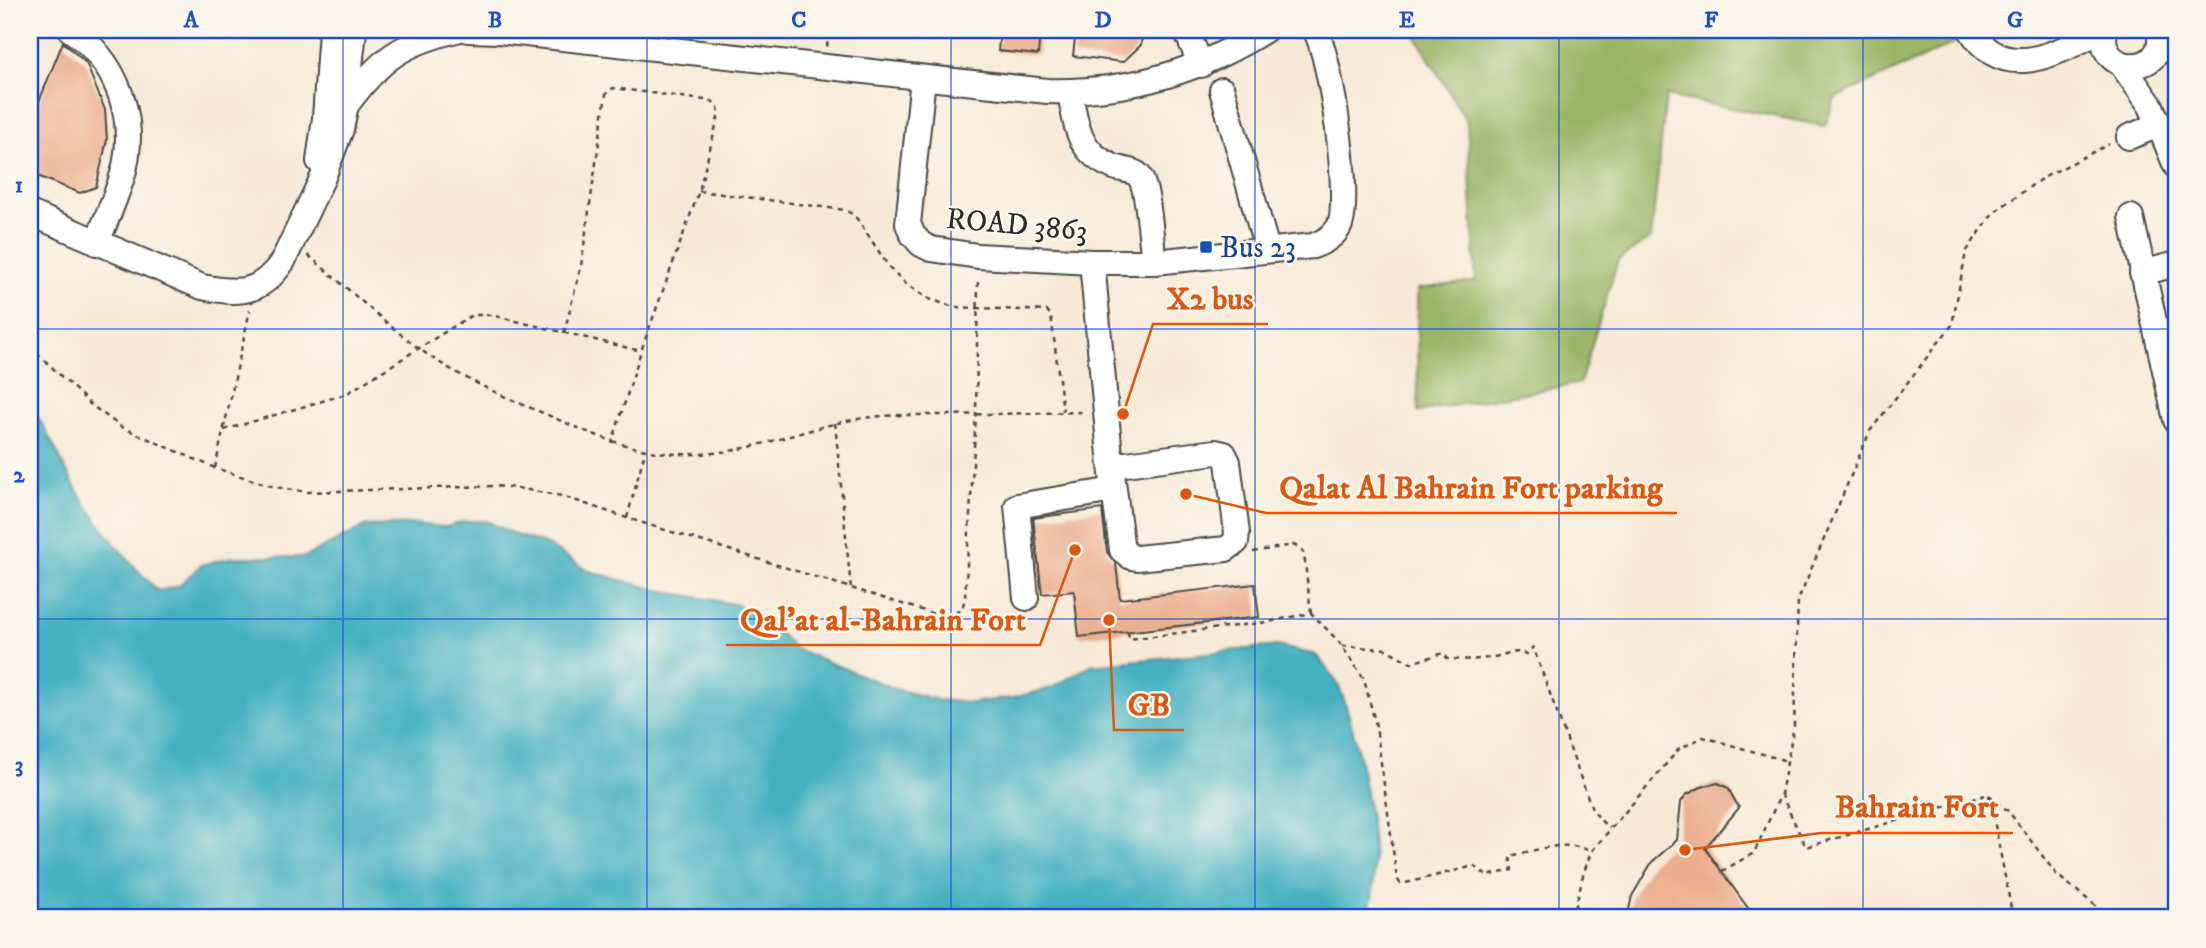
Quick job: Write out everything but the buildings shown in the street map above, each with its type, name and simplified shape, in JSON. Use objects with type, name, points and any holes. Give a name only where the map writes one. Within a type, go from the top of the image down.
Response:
[{"type":"street","points":[[71,30],[83,38],[103,60],[117,82],[126,118],[128,140],[125,168],[97,243]]},
{"type":"street","points":[[311,200],[325,118],[331,30]]},
{"type":"street","points":[[30,213],[202,287],[230,292],[246,291],[255,287],[275,274],[333,154],[346,104],[354,30]]},
{"type":"street","points":[[346,104],[368,75],[386,59],[427,37],[456,30]]},
{"type":"street","points":[[468,30],[497,30],[1047,92],[1125,86],[1201,65],[1265,30]]},
{"type":"street","points":[[1186,30],[1201,65]]},
{"type":"street","name":"ROAD 3863","points":[[923,78],[908,224],[921,244],[931,249],[978,256],[1092,262],[1154,262],[1313,246],[1333,235],[1343,215],[1341,161],[1329,72],[1325,52],[1315,30]]},
{"type":"street","points":[[1971,30],[1976,40],[1993,53],[2013,60],[2032,60],[2057,54],[2103,30],[2104,44],[2143,92],[2161,124],[2176,166]]},
{"type":"street","points":[[2057,54],[2139,65],[2162,47]]},
{"type":"street","points":[[2161,124],[2155,89],[2162,47]]},
{"type":"street","points":[[1222,90],[1267,249]]},
{"type":"street","points":[[1070,92],[1077,130],[1088,149],[1099,161],[1137,174],[1144,185],[1154,262]]},
{"type":"street","points":[[2129,137],[2161,124]]},
{"type":"street","points":[[2131,217],[2142,273],[2167,346],[2176,420]]},
{"type":"street","points":[[1027,598],[1018,504],[1112,478],[1215,452],[1224,454],[1228,462],[1236,542],[1230,548],[1131,557],[1122,550],[1112,478],[1092,262]]},
{"type":"street","points":[[2142,273],[2176,264]]},
{"type":"path","points":[[564,333],[581,266],[606,94],[613,88],[712,102],[718,107],[719,114],[699,191],[612,443]]},
{"type":"path","points":[[1722,871],[1754,853],[1782,794],[1794,726],[1798,600],[1870,431],[1952,325],[1966,252],[1993,214],[2040,179],[2103,146],[2129,137]]},
{"type":"path","points":[[699,191],[845,210],[854,215],[889,267],[907,285],[929,299],[954,307],[1043,309],[1051,315],[1063,412]]},
{"type":"path","points":[[292,241],[418,348],[508,399],[612,443],[645,451],[710,454],[742,450],[835,423],[867,417],[1107,411]]},
{"type":"path","points":[[30,346],[90,404],[113,422],[143,438],[215,468],[275,488],[308,492],[494,486],[562,496],[941,617],[952,616],[962,609],[965,598],[976,414],[978,256]]},
{"type":"path","points":[[215,468],[255,287]]},
{"type":"path","points":[[224,430],[346,394],[463,319],[481,314],[642,351]]},
{"type":"path","points":[[835,423],[851,589]]},
{"type":"path","points":[[626,518],[645,451]]},
{"type":"path","points":[[1230,548],[1246,553],[1293,545],[1300,548],[1304,554],[1311,613],[1342,646],[1364,679],[1371,703],[1396,878],[1400,883],[1474,866],[1487,876],[1512,870],[1510,856],[1565,846],[1578,846],[1591,852]]},
{"type":"path","points":[[1128,632],[1129,639],[1268,622],[1311,613]]},
{"type":"path","points":[[1342,646],[1386,649],[1411,663],[1443,653],[1448,659],[1466,660],[1515,650],[1527,654],[1533,647],[1591,806],[1600,820],[1610,828]]},
{"type":"path","points":[[1573,918],[1591,852],[1679,749],[1703,737],[1788,761]]},
{"type":"path","points":[[1782,794],[1806,846],[1989,794]]},
{"type":"path","points":[[1989,794],[2013,918]]},
{"type":"path","points":[[1989,794],[2009,812],[2057,875],[2111,918]]},
{"type":"green space","points":[[1412,30],[1983,30],[1835,98],[1825,126],[1666,96],[1651,238],[1618,260],[1580,383],[1418,412],[1417,289],[1476,281],[1467,122]]},
{"type":"water","points":[[30,405],[95,517],[125,556],[158,591],[179,586],[201,565],[233,557],[305,557],[366,526],[414,524],[445,527],[465,521],[486,521],[516,535],[545,544],[589,571],[657,590],[734,604],[766,620],[795,649],[896,689],[937,700],[971,703],[1012,698],[1052,688],[1091,665],[1277,646],[1316,655],[1338,685],[1361,767],[1372,841],[1374,874],[1371,901],[1364,918],[30,918]]},
{"type":"place","name":"Bus 23","points":[[1206,247]]},
{"type":"place","name":"X2 bus","points":[[1123,414]]},
{"type":"place","name":"Qalat Al Bahrain Fort parking","points":[[1186,494]]},
{"type":"place","name":"Qal'at al-Bahrain Fort","points":[[1075,550]]},
{"type":"place","name":"GB","points":[[1109,620]]},
{"type":"place","name":"Bahrain Fort","points":[[1685,850]]}]
